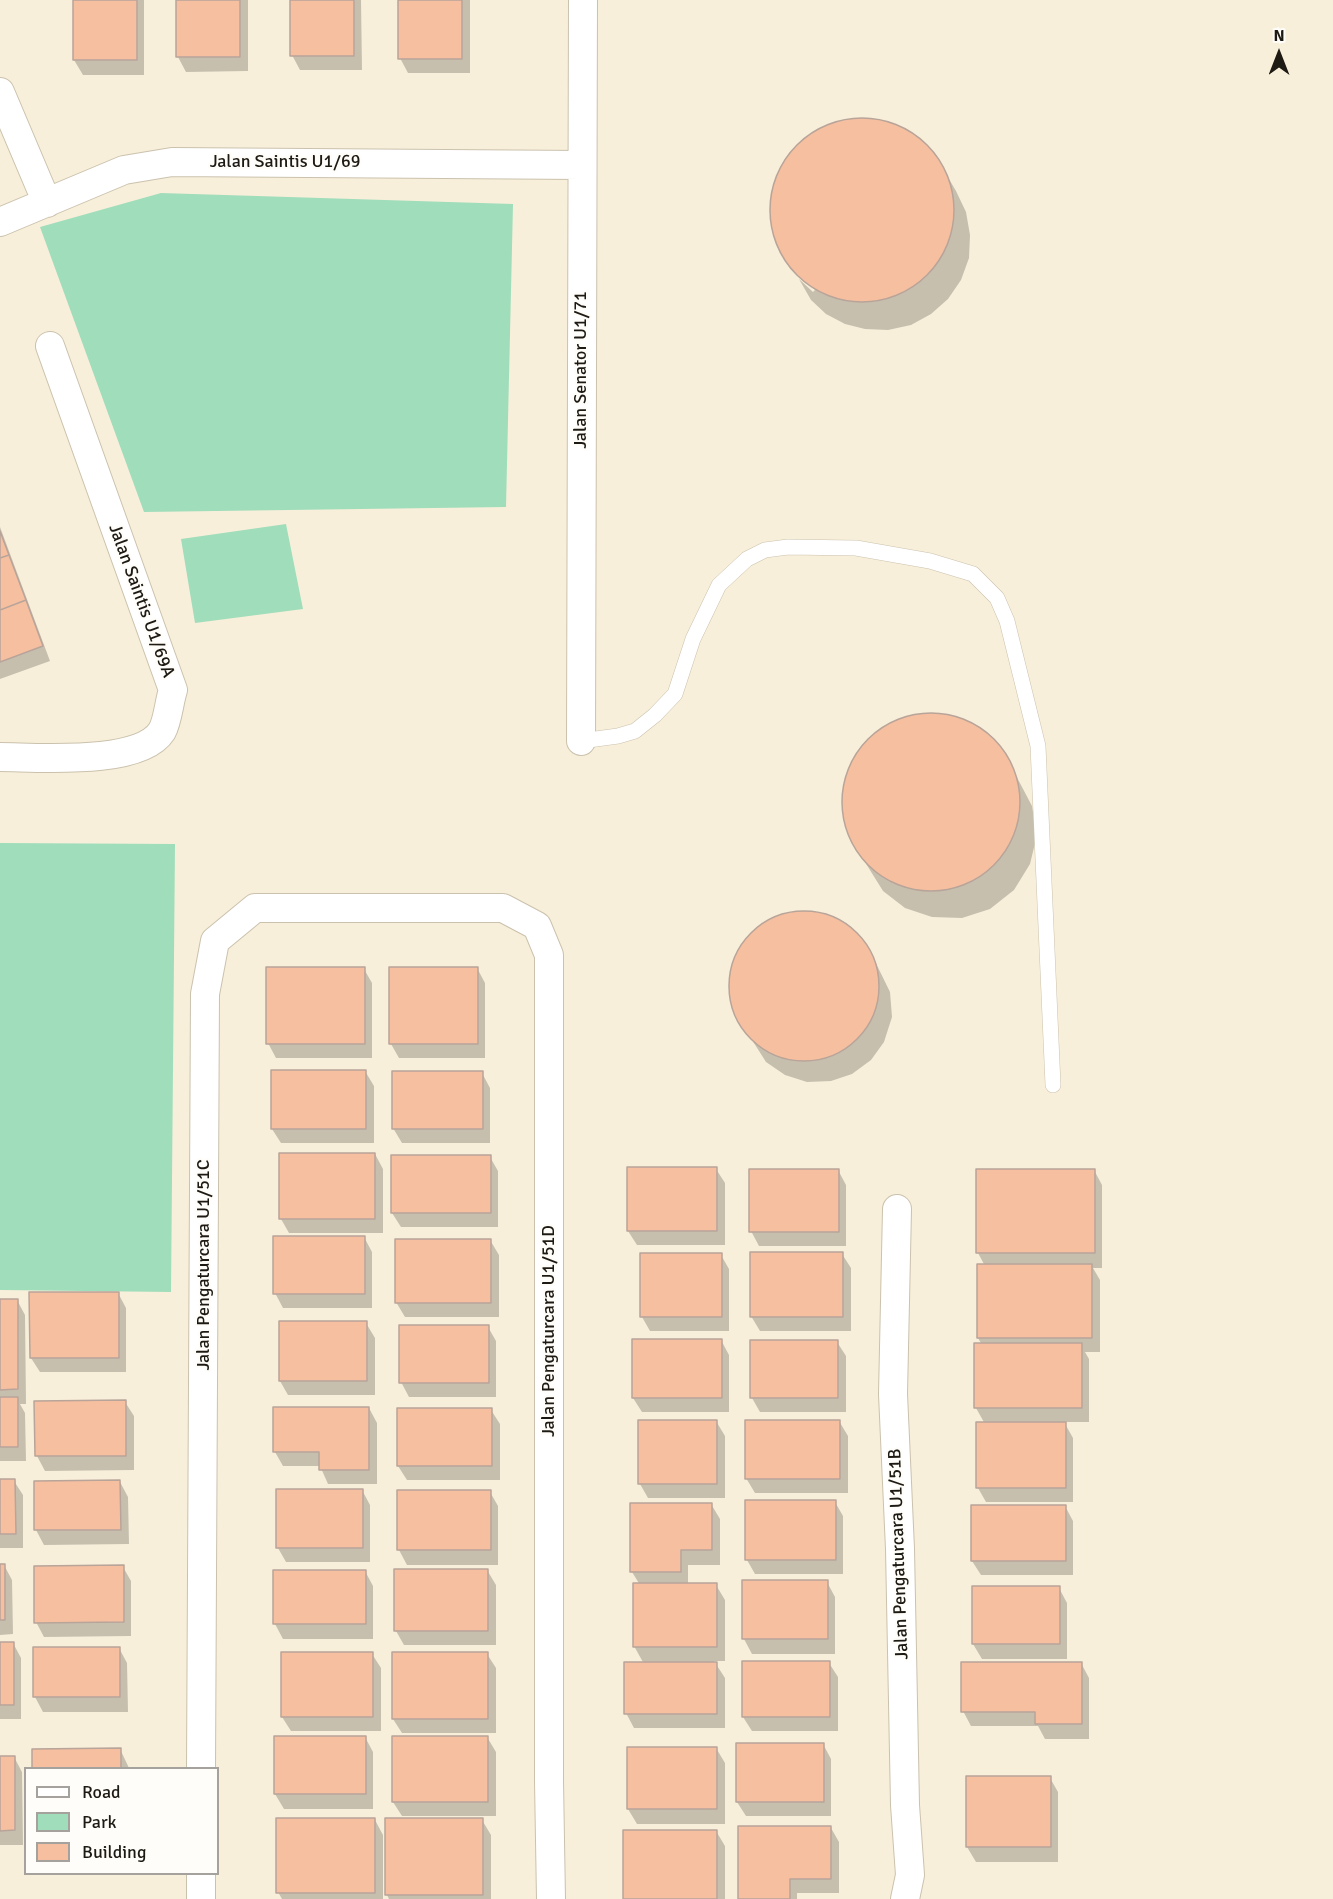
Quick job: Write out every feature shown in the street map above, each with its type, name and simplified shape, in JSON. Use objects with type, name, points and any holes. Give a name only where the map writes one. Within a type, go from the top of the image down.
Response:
[{"type":"street","name":"Jalan Senator U1/71","points":[[581,741],[583,0]]},
{"type":"street","points":[[0,92],[47,203]]},
{"type":"street","name":"Jalan Saintis U1/69","points":[[0,222],[124,170],[172,162],[581,165]]},
{"type":"street","name":"Jalan Saintis U1/69A","points":[[0,757],[100,757],[136,750],[162,732],[172,690],[50,346]]},
{"type":"street","name":"Jalan Pengaturcara U1/51C","points":[[201,1767],[205,994],[215,941],[255,908],[381,908]]},
{"type":"street","name":"Jalan Pengaturcara U1/51D","points":[[381,908],[503,908],[537,926],[549,955],[551,1899]]},
{"type":"street","name":"Jalan Pengaturcara U1/51B","points":[[897,1209],[893,1394],[900,1549],[905,1804],[910,1875],[905,1899]]},
{"type":"street","points":[[201,1875],[201,1899]]},
{"type":"lane","points":[[581,741],[618,736],[635,731],[655,715],[675,694],[693,639],[719,585],[747,559],[765,550],[789,547],[856,548],[930,561],[973,574],[997,598],[1007,621],[1038,746],[1053,1085]]},
{"type":"green space","points":[[161,193],[513,204],[506,507],[144,512],[40,227]]},
{"type":"green space","points":[[286,524],[303,609],[195,623],[181,539]]},
{"type":"green space","points":[[0,843],[175,844],[171,1292],[0,1290]]},
{"type":"building","points":[[73,0],[137,0],[137,60],[73,60]]},
{"type":"building","points":[[176,0],[240,0],[240,57],[176,57]]},
{"type":"building","points":[[290,0],[354,0],[354,56],[290,56]]},
{"type":"building","points":[[398,0],[462,0],[462,59],[398,59]]},
{"type":"building","points":[[862,118],[897,125],[913,133],[927,145],[939,159],[947,175],[954,210],[947,245],[939,261],[927,275],[913,287],[897,295],[862,302],[827,295],[811,287],[797,275],[785,261],[777,245],[770,210],[777,175],[785,159],[797,145],[811,133],[827,125]]},
{"type":"building","points":[[0,531],[9,555],[0,558]]},
{"type":"building","points":[[9,555],[26,600],[0,610],[0,558]]},
{"type":"building","points":[[26,600],[43,646],[0,662],[0,610]]},
{"type":"building","points":[[931,713],[965,720],[994,739],[1013,768],[1020,802],[1013,836],[994,865],[965,884],[931,891],[897,884],[868,865],[849,836],[842,802],[849,768],[868,739],[897,720]]},
{"type":"building","points":[[804,911],[833,917],[857,933],[873,957],[879,986],[873,1015],[857,1039],[833,1055],[804,1061],[775,1055],[751,1039],[735,1015],[729,986],[735,957],[751,933],[775,917]]},
{"type":"building","points":[[266,967],[365,967],[365,1044],[266,1044]]},
{"type":"building","points":[[389,967],[478,967],[478,1044],[389,1044]]},
{"type":"building","points":[[271,1070],[366,1070],[366,1129],[271,1129]]},
{"type":"building","points":[[392,1071],[483,1071],[483,1129],[392,1129]]},
{"type":"building","points":[[279,1153],[375,1153],[375,1219],[279,1219]]},
{"type":"building","points":[[391,1155],[491,1155],[491,1213],[391,1213]]},
{"type":"building","points":[[627,1167],[717,1167],[717,1231],[627,1231]]},
{"type":"building","points":[[749,1169],[839,1169],[839,1232],[749,1232]]},
{"type":"building","points":[[976,1169],[1095,1169],[1095,1253],[976,1253]]},
{"type":"building","points":[[273,1236],[365,1236],[365,1294],[273,1294]]},
{"type":"building","points":[[395,1239],[491,1239],[491,1303],[395,1303]]},
{"type":"building","points":[[750,1252],[843,1252],[843,1317],[750,1317]]},
{"type":"building","points":[[640,1253],[722,1253],[722,1317],[640,1317]]},
{"type":"building","points":[[977,1264],[1092,1264],[1092,1338],[977,1338]]},
{"type":"building","points":[[29,1292],[119,1292],[119,1358],[30,1358]]},
{"type":"building","points":[[0,1299],[18,1299],[18,1389],[0,1390]]},
{"type":"building","points":[[279,1321],[367,1321],[367,1381],[279,1381]]},
{"type":"building","points":[[399,1325],[489,1325],[489,1383],[399,1383]]},
{"type":"building","points":[[632,1339],[722,1339],[722,1398],[632,1398]]},
{"type":"building","points":[[750,1340],[838,1340],[838,1398],[750,1398]]},
{"type":"building","points":[[974,1343],[1082,1343],[1082,1408],[974,1408]]},
{"type":"building","points":[[0,1397],[18,1397],[18,1447],[0,1447]]},
{"type":"building","points":[[126,1400],[126,1456],[35,1456],[34,1401]]},
{"type":"building","points":[[273,1407],[369,1407],[369,1470],[319,1470],[319,1452],[273,1452]]},
{"type":"building","points":[[397,1408],[492,1408],[492,1466],[397,1466]]},
{"type":"building","points":[[638,1420],[717,1420],[717,1484],[638,1484]]},
{"type":"building","points":[[745,1420],[840,1420],[840,1479],[745,1479]]},
{"type":"building","points":[[976,1422],[1066,1422],[1066,1488],[976,1488]]},
{"type":"building","points":[[0,1479],[15,1479],[16,1534],[0,1534]]},
{"type":"building","points":[[120,1480],[121,1530],[34,1530],[34,1481]]},
{"type":"building","points":[[276,1489],[363,1489],[363,1548],[276,1548]]},
{"type":"building","points":[[397,1490],[491,1490],[491,1550],[397,1550]]},
{"type":"building","points":[[745,1500],[836,1500],[836,1560],[745,1560]]},
{"type":"building","points":[[630,1503],[712,1503],[712,1550],[681,1550],[681,1572],[630,1572]]},
{"type":"building","points":[[971,1505],[1066,1505],[1066,1561],[971,1561]]},
{"type":"building","points":[[0,1564],[5,1564],[5,1620],[0,1620]]},
{"type":"building","points":[[124,1565],[124,1622],[34,1623],[34,1566]]},
{"type":"building","points":[[394,1569],[488,1569],[488,1631],[394,1631]]},
{"type":"building","points":[[273,1570],[366,1570],[366,1624],[273,1624]]},
{"type":"building","points":[[742,1580],[828,1580],[828,1639],[742,1639]]},
{"type":"building","points":[[633,1583],[717,1583],[717,1647],[633,1647]]},
{"type":"building","points":[[972,1586],[1060,1586],[1060,1644],[972,1644]]},
{"type":"building","points":[[0,1642],[14,1642],[14,1705],[0,1705]]},
{"type":"building","points":[[33,1647],[120,1647],[120,1697],[33,1697]]},
{"type":"building","points":[[281,1652],[373,1652],[373,1717],[281,1717]]},
{"type":"building","points":[[392,1652],[488,1652],[488,1719],[392,1719]]},
{"type":"building","points":[[742,1661],[830,1661],[830,1717],[742,1717]]},
{"type":"building","points":[[624,1662],[717,1662],[717,1714],[624,1714]]},
{"type":"building","points":[[961,1662],[1082,1662],[1082,1724],[1035,1724],[1035,1712],[961,1712]]},
{"type":"building","points":[[274,1736],[366,1736],[366,1794],[274,1794]]},
{"type":"building","points":[[392,1736],[488,1736],[488,1802],[392,1802]]},
{"type":"building","points":[[736,1743],[824,1743],[824,1802],[736,1802]]},
{"type":"building","points":[[627,1747],[717,1747],[717,1809],[627,1809]]},
{"type":"building","points":[[121,1748],[121,1767],[32,1767],[32,1749]]},
{"type":"building","points":[[0,1756],[15,1756],[15,1830],[0,1831]]},
{"type":"building","points":[[966,1776],[1051,1776],[1051,1847],[966,1847]]},
{"type":"building","points":[[276,1818],[375,1818],[375,1893],[276,1893]]},
{"type":"building","points":[[385,1818],[483,1818],[483,1895],[385,1895]]},
{"type":"building","points":[[738,1826],[831,1826],[831,1879],[790,1879],[790,1899],[738,1899]]},
{"type":"building","points":[[623,1830],[717,1830],[717,1899],[623,1899]]}]
